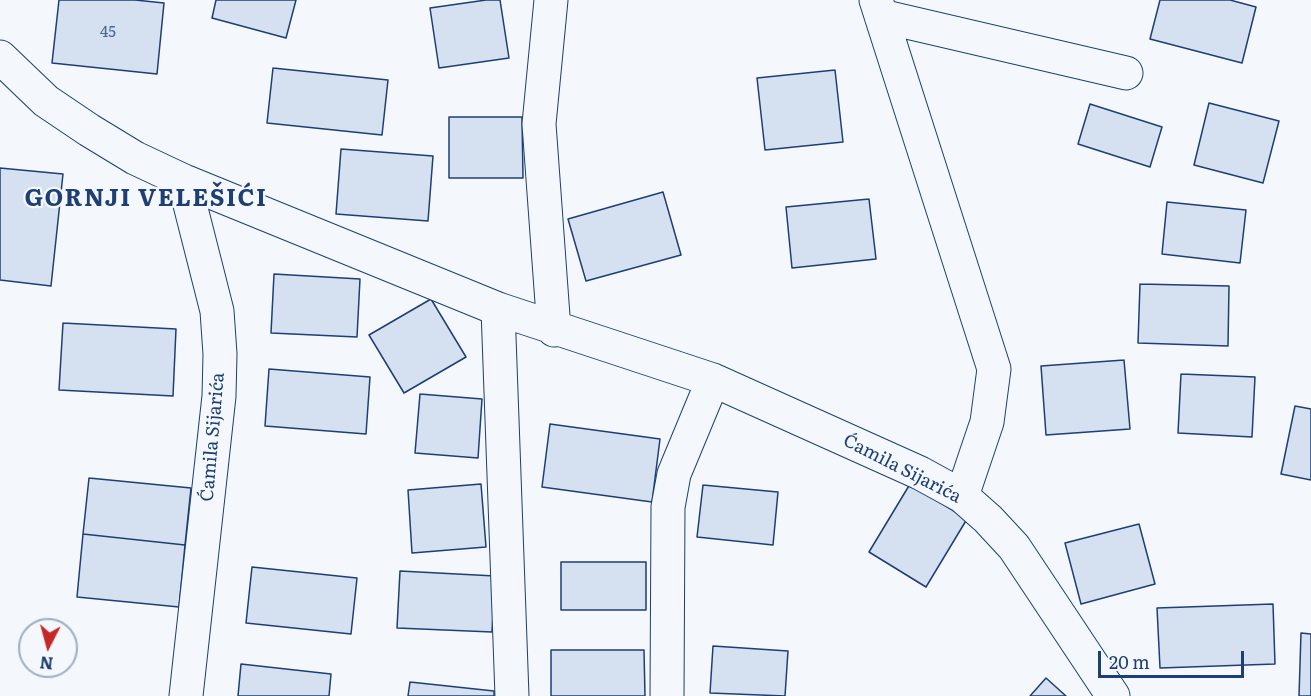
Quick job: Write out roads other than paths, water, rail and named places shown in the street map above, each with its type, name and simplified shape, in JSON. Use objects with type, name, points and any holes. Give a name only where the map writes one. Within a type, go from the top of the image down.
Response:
[{"type":"street","points":[[551,0],[539,124],[554,330]]},
{"type":"street","points":[[878,8],[1126,73]]},
{"type":"street","points":[[878,8],[988,344],[994,369],[987,422],[962,496]]},
{"type":"street","name":"Ćamila Sijarića","points":[[0,57],[46,101],[89,130],[135,158],[184,181],[498,309],[554,330],[713,380],[920,473],[962,496],[1014,547],[1113,696]]},
{"type":"street","name":"Ćamila Sijarića","points":[[184,181],[217,311],[220,354],[219,396],[186,696]]},
{"type":"street","points":[[498,309],[512,696]]},
{"type":"street","points":[[668,696],[668,507],[674,474],[713,380]]},
{"type":"district","name":"GORNJI VELEŠIĆI","points":[[146,199]]}]
